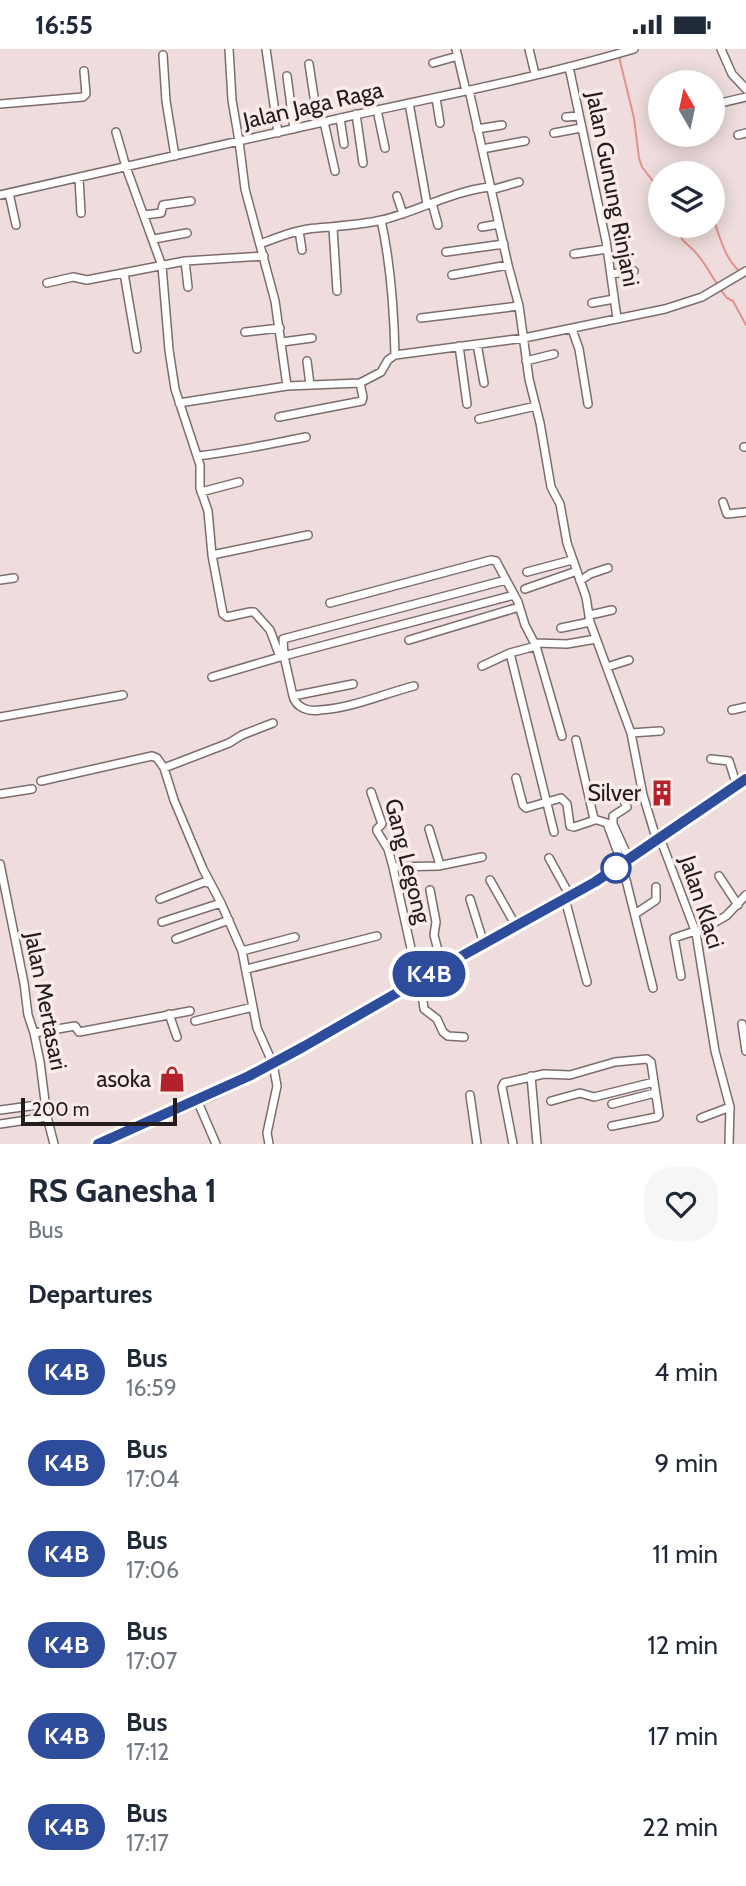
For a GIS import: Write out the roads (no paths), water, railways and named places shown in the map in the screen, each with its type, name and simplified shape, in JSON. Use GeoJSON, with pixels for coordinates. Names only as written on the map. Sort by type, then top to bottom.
{"type":"FeatureCollection","features":[{"type":"Feature","properties":{"kind":"highway"},"geometry":{"type":"LineString","coordinates":[[98,1144],[272,1064],[567,897],[742,783]]}},
{"type":"Feature","properties":{"kind":"street"},"geometry":{"type":"LineString","coordinates":[[229,49],[241,170],[280,328],[287,386]]}},
{"type":"Feature","properties":{"kind":"street"},"geometry":{"type":"LineString","coordinates":[[266,49],[278,133]]}},
{"type":"Feature","properties":{"kind":"street"},"geometry":{"type":"LineString","coordinates":[[529,49],[535,75]]}},
{"type":"Feature","properties":{"kind":"street"},"geometry":{"type":"LineString","coordinates":[[721,49],[732,74],[746,89]]}},
{"type":"Feature","properties":{"kind":"street","name":"Jalan Jaga Raga"},"geometry":{"type":"LineString","coordinates":[[0,195],[468,91],[630,50]]}},
{"type":"Feature","properties":{"kind":"street"},"geometry":{"type":"LineString","coordinates":[[433,63],[457,53]]}},
{"type":"Feature","properties":{"kind":"street","name":"Jalan Klaci"},"geometry":{"type":"LineString","coordinates":[[457,53],[519,306],[526,361],[549,478],[560,504],[567,543],[596,639],[631,733],[643,795],[696,932],[715,1051],[730,1107],[729,1144]]}},
{"type":"Feature","properties":{"kind":"street"},"geometry":{"type":"LineString","coordinates":[[163,55],[174,156]]}},
{"type":"Feature","properties":{"kind":"street"},"geometry":{"type":"LineString","coordinates":[[309,64],[321,123],[335,171]]}},
{"type":"Feature","properties":{"kind":"street","name":"Jalan Gunung Rinjani"},"geometry":{"type":"LineString","coordinates":[[569,67],[607,249],[617,318]]}},
{"type":"Feature","properties":{"kind":"street"},"geometry":{"type":"LineString","coordinates":[[0,104],[83,97],[86,94],[84,71]]}},
{"type":"Feature","properties":{"kind":"street"},"geometry":{"type":"LineString","coordinates":[[287,76],[294,129]]}},
{"type":"Feature","properties":{"kind":"street"},"geometry":{"type":"LineString","coordinates":[[725,102],[746,97]]}},
{"type":"Feature","properties":{"kind":"street"},"geometry":{"type":"LineString","coordinates":[[436,98],[440,123]]}},
{"type":"Feature","properties":{"kind":"street"},"geometry":{"type":"LineString","coordinates":[[409,103],[430,204],[438,225]]}},
{"type":"Feature","properties":{"kind":"street"},"geometry":{"type":"LineString","coordinates":[[377,110],[385,148]]}},
{"type":"Feature","properties":{"kind":"street"},"geometry":{"type":"LineString","coordinates":[[356,114],[363,163]]}},
{"type":"Feature","properties":{"kind":"street"},"geometry":{"type":"LineString","coordinates":[[566,117],[579,115]]}},
{"type":"Feature","properties":{"kind":"street"},"geometry":{"type":"LineString","coordinates":[[340,118],[344,144]]}},
{"type":"Feature","properties":{"kind":"street"},"geometry":{"type":"LineString","coordinates":[[477,129],[502,125]]}},
{"type":"Feature","properties":{"kind":"street"},"geometry":{"type":"LineString","coordinates":[[554,133],[581,128]]}},
{"type":"Feature","properties":{"kind":"street"},"geometry":{"type":"LineString","coordinates":[[116,132],[162,266],[175,389],[201,473],[201,492],[208,511],[212,555],[223,616],[254,612],[270,630],[282,657],[295,702],[303,708],[319,711],[414,686]]}},
{"type":"Feature","properties":{"kind":"street"},"geometry":{"type":"LineString","coordinates":[[482,149],[525,141]]}},
{"type":"Feature","properties":{"kind":"street"},"geometry":{"type":"LineString","coordinates":[[79,178],[81,213]]}},
{"type":"Feature","properties":{"kind":"street"},"geometry":{"type":"LineString","coordinates":[[260,244],[318,227],[333,228],[381,220],[473,190],[519,182]]}},
{"type":"Feature","properties":{"kind":"street"},"geometry":{"type":"LineString","coordinates":[[9,193],[16,225]]}},
{"type":"Feature","properties":{"kind":"street"},"geometry":{"type":"LineString","coordinates":[[397,196],[402,214]]}},
{"type":"Feature","properties":{"kind":"street"},"geometry":{"type":"LineString","coordinates":[[144,215],[161,213],[163,205],[191,201]]}},
{"type":"Feature","properties":{"kind":"street"},"geometry":{"type":"LineString","coordinates":[[381,220],[393,297],[395,355]]}},
{"type":"Feature","properties":{"kind":"street"},"geometry":{"type":"LineString","coordinates":[[482,227],[499,224]]}},
{"type":"Feature","properties":{"kind":"street"},"geometry":{"type":"LineString","coordinates":[[333,228],[337,291]]}},
{"type":"Feature","properties":{"kind":"street"},"geometry":{"type":"LineString","coordinates":[[299,231],[302,250]]}},
{"type":"Feature","properties":{"kind":"street"},"geometry":{"type":"LineString","coordinates":[[154,239],[187,233]]}},
{"type":"Feature","properties":{"kind":"street"},"geometry":{"type":"LineString","coordinates":[[446,253],[504,244]]}},
{"type":"Feature","properties":{"kind":"street"},"geometry":{"type":"LineString","coordinates":[[574,254],[607,249]]}},
{"type":"Feature","properties":{"kind":"street"},"geometry":{"type":"LineString","coordinates":[[47,283],[73,277],[86,280],[185,261],[264,256]]}},
{"type":"Feature","properties":{"kind":"street"},"geometry":{"type":"LineString","coordinates":[[185,261],[188,287]]}},
{"type":"Feature","properties":{"kind":"street"},"geometry":{"type":"LineString","coordinates":[[452,275],[508,265]]}},
{"type":"Feature","properties":{"kind":"street"},"geometry":{"type":"LineString","coordinates":[[611,274],[634,271]]}},
{"type":"Feature","properties":{"kind":"street"},"geometry":{"type":"LineString","coordinates":[[124,273],[136,349]]}},
{"type":"Feature","properties":{"kind":"street"},"geometry":{"type":"LineString","coordinates":[[179,403],[287,386],[360,383],[381,372],[388,360],[395,355],[524,338],[687,303],[742,273]]}},
{"type":"Feature","properties":{"kind":"street"},"geometry":{"type":"LineString","coordinates":[[592,303],[614,299]]}},
{"type":"Feature","properties":{"kind":"street"},"geometry":{"type":"LineString","coordinates":[[421,318],[519,306]]}},
{"type":"Feature","properties":{"kind":"street"},"geometry":{"type":"LineString","coordinates":[[245,332],[280,328]]}},
{"type":"Feature","properties":{"kind":"street"},"geometry":{"type":"LineString","coordinates":[[572,329],[581,358],[588,404]]}},
{"type":"Feature","properties":{"kind":"street"},"geometry":{"type":"LineString","coordinates":[[282,342],[312,338]]}},
{"type":"Feature","properties":{"kind":"street"},"geometry":{"type":"LineString","coordinates":[[477,344],[484,383]]}},
{"type":"Feature","properties":{"kind":"street"},"geometry":{"type":"LineString","coordinates":[[459,346],[467,404]]}},
{"type":"Feature","properties":{"kind":"street"},"geometry":{"type":"LineString","coordinates":[[526,361],[554,354]]}},
{"type":"Feature","properties":{"kind":"street"},"geometry":{"type":"LineString","coordinates":[[307,361],[310,385]]}},
{"type":"Feature","properties":{"kind":"street"},"geometry":{"type":"LineString","coordinates":[[279,417],[362,401],[360,383]]}},
{"type":"Feature","properties":{"kind":"street"},"geometry":{"type":"LineString","coordinates":[[479,419],[536,406]]}},
{"type":"Feature","properties":{"kind":"street"},"geometry":{"type":"LineString","coordinates":[[197,456],[235,452],[306,437]]}},
{"type":"Feature","properties":{"kind":"street"},"geometry":{"type":"LineString","coordinates":[[201,492],[239,482]]}},
{"type":"Feature","properties":{"kind":"street"},"geometry":{"type":"LineString","coordinates":[[723,502],[727,514],[746,513]]}},
{"type":"Feature","properties":{"kind":"street"},"geometry":{"type":"LineString","coordinates":[[212,555],[308,535]]}},
{"type":"Feature","properties":{"kind":"street"},"geometry":{"type":"LineString","coordinates":[[330,603],[494,560],[499,564],[514,595],[535,645],[562,736]]}},
{"type":"Feature","properties":{"kind":"street"},"geometry":{"type":"LineString","coordinates":[[527,572],[572,560]]}},
{"type":"Feature","properties":{"kind":"street"},"geometry":{"type":"LineString","coordinates":[[580,581],[591,573],[608,568]]}},
{"type":"Feature","properties":{"kind":"street"},"geometry":{"type":"LineString","coordinates":[[525,589],[577,571]]}},
{"type":"Feature","properties":{"kind":"street"},"geometry":{"type":"LineString","coordinates":[[0,580],[14,578]]}},
{"type":"Feature","properties":{"kind":"street"},"geometry":{"type":"LineString","coordinates":[[282,657],[282,641],[285,638],[506,580]]}},
{"type":"Feature","properties":{"kind":"street"},"geometry":{"type":"LineString","coordinates":[[212,677],[514,595]]}},
{"type":"Feature","properties":{"kind":"street"},"geometry":{"type":"LineString","coordinates":[[409,640],[519,607]]}},
{"type":"Feature","properties":{"kind":"street"},"geometry":{"type":"LineString","coordinates":[[561,628],[612,610]]}},
{"type":"Feature","properties":{"kind":"street"},"geometry":{"type":"LineString","coordinates":[[482,666],[535,645],[567,644],[596,639]]}},
{"type":"Feature","properties":{"kind":"street"},"geometry":{"type":"LineString","coordinates":[[510,653],[554,832]]}},
{"type":"Feature","properties":{"kind":"street"},"geometry":{"type":"LineString","coordinates":[[607,667],[629,660]]}},
{"type":"Feature","properties":{"kind":"street"},"geometry":{"type":"LineString","coordinates":[[293,696],[353,684]]}},
{"type":"Feature","properties":{"kind":"street"},"geometry":{"type":"LineString","coordinates":[[0,717],[122,695]]}},
{"type":"Feature","properties":{"kind":"street"},"geometry":{"type":"LineString","coordinates":[[732,710],[746,707]]}},
{"type":"Feature","properties":{"kind":"street"},"geometry":{"type":"LineString","coordinates":[[164,768],[273,723]]}},
{"type":"Feature","properties":{"kind":"street"},"geometry":{"type":"LineString","coordinates":[[631,733],[660,731]]}},
{"type":"Feature","properties":{"kind":"street"},"geometry":{"type":"LineString","coordinates":[[576,740],[595,820]]}},
{"type":"Feature","properties":{"kind":"street"},"geometry":{"type":"LineString","coordinates":[[41,781],[152,756],[157,758],[164,768],[174,800],[209,883],[229,921],[247,968],[257,1028],[272,1064],[277,1089],[267,1133],[269,1144]]}},
{"type":"Feature","properties":{"kind":"street"},"geometry":{"type":"LineString","coordinates":[[711,759],[729,761],[742,783]]}},
{"type":"Feature","properties":{"kind":"street"},"geometry":{"type":"LineString","coordinates":[[516,778],[524,807],[564,799],[571,827],[595,820],[604,821],[626,859]]}},
{"type":"Feature","properties":{"kind":"street"},"geometry":{"type":"LineString","coordinates":[[0,794],[32,789]]}},
{"type":"Feature","properties":{"kind":"street","name":"Gang Legong"},"geometry":{"type":"LineString","coordinates":[[371,792],[382,824],[377,831],[388,849],[393,867],[426,1012],[437,1019],[448,1036],[464,1037]]}},
{"type":"Feature","properties":{"kind":"street"},"geometry":{"type":"LineString","coordinates":[[620,794],[627,807],[613,816],[612,821],[626,859],[635,914],[653,988]]}},
{"type":"Feature","properties":{"kind":"street"},"geometry":{"type":"LineString","coordinates":[[429,829],[440,865]]}},
{"type":"Feature","properties":{"kind":"street"},"geometry":{"type":"LineString","coordinates":[[393,867],[440,865],[482,857]]}},
{"type":"Feature","properties":{"kind":"street"},"geometry":{"type":"LineString","coordinates":[[549,857],[567,897],[587,982]]}},
{"type":"Feature","properties":{"kind":"street","name":"Jalan Mertasari"},"geometry":{"type":"LineString","coordinates":[[0,864],[54,1144]]}},
{"type":"Feature","properties":{"kind":"street"},"geometry":{"type":"LineString","coordinates":[[719,876],[738,905]]}},
{"type":"Feature","properties":{"kind":"street"},"geometry":{"type":"LineString","coordinates":[[490,880],[516,926]]}},
{"type":"Feature","properties":{"kind":"street"},"geometry":{"type":"LineString","coordinates":[[160,899],[204,882],[209,883]]}},
{"type":"Feature","properties":{"kind":"street"},"geometry":{"type":"LineString","coordinates":[[635,914],[656,900],[656,887]]}},
{"type":"Feature","properties":{"kind":"street"},"geometry":{"type":"LineString","coordinates":[[430,890],[436,922],[435,939],[442,967]]}},
{"type":"Feature","properties":{"kind":"street"},"geometry":{"type":"LineString","coordinates":[[681,976],[674,939],[711,926],[726,916],[746,895]]}},
{"type":"Feature","properties":{"kind":"street"},"geometry":{"type":"LineString","coordinates":[[470,899],[484,944]]}},
{"type":"Feature","properties":{"kind":"street"},"geometry":{"type":"LineString","coordinates":[[162,922],[221,903]]}},
{"type":"Feature","properties":{"kind":"street"},"geometry":{"type":"LineString","coordinates":[[176,939],[229,921]]}},
{"type":"Feature","properties":{"kind":"street"},"geometry":{"type":"LineString","coordinates":[[247,968],[377,936]]}},
{"type":"Feature","properties":{"kind":"street"},"geometry":{"type":"LineString","coordinates":[[242,951],[295,937]]}},
{"type":"Feature","properties":{"kind":"street"},"geometry":{"type":"LineString","coordinates":[[195,1021],[253,1007]]}},
{"type":"Feature","properties":{"kind":"street"},"geometry":{"type":"LineString","coordinates":[[34,1033],[75,1026],[79,1032],[190,1011]]}},
{"type":"Feature","properties":{"kind":"street"},"geometry":{"type":"LineString","coordinates":[[169,1014],[177,1037]]}},
{"type":"Feature","properties":{"kind":"street"},"geometry":{"type":"LineString","coordinates":[[742,1024],[746,1051]]}},
{"type":"Feature","properties":{"kind":"street"},"geometry":{"type":"LineString","coordinates":[[513,1144],[502,1085],[504,1083],[549,1073],[570,1075],[615,1062],[646,1059],[651,1062],[659,1116],[612,1126]]}},
{"type":"Feature","properties":{"kind":"street"},"geometry":{"type":"LineString","coordinates":[[531,1076],[537,1144]]}},
{"type":"Feature","properties":{"kind":"street"},"geometry":{"type":"LineString","coordinates":[[551,1101],[580,1093],[594,1097],[654,1082]]}},
{"type":"Feature","properties":{"kind":"street"},"geometry":{"type":"LineString","coordinates":[[612,1104],[655,1093]]}},
{"type":"Feature","properties":{"kind":"street"},"geometry":{"type":"LineString","coordinates":[[470,1095],[477,1144]]}},
{"type":"Feature","properties":{"kind":"street"},"geometry":{"type":"LineString","coordinates":[[197,1100],[216,1144]]}},
{"type":"Feature","properties":{"kind":"street"},"geometry":{"type":"LineString","coordinates":[[0,1110],[46,1104]]}},
{"type":"Feature","properties":{"kind":"street"},"geometry":{"type":"LineString","coordinates":[[701,1118],[730,1107]]}},
{"type":"Feature","properties":{"kind":"street"},"geometry":{"type":"LineString","coordinates":[[0,1124],[47,1118]]}},
{"type":"Feature","properties":{"kind":"waterway"},"geometry":{"type":"LineString","coordinates":[[619,57],[634,118],[639,158],[648,175]]}},
{"type":"Feature","properties":{"kind":"waterway"},"geometry":{"type":"LineString","coordinates":[[682,238],[700,258],[717,284]]}},
{"type":"Feature","properties":{"kind":"waterway"},"geometry":{"type":"LineString","coordinates":[[720,238],[734,266],[740,272]]}},
{"type":"Feature","properties":{"kind":"waterway"},"geometry":{"type":"LineString","coordinates":[[720,289],[733,301],[746,325]]}},
{"type":"Feature","properties":{"kind":"place","name":"Silver"},"geometry":{"type":"Point","coordinates":[662,793]}},
{"type":"Feature","properties":{"kind":"place","name":"asoka"},"geometry":{"type":"Point","coordinates":[172,1079]}}]}
